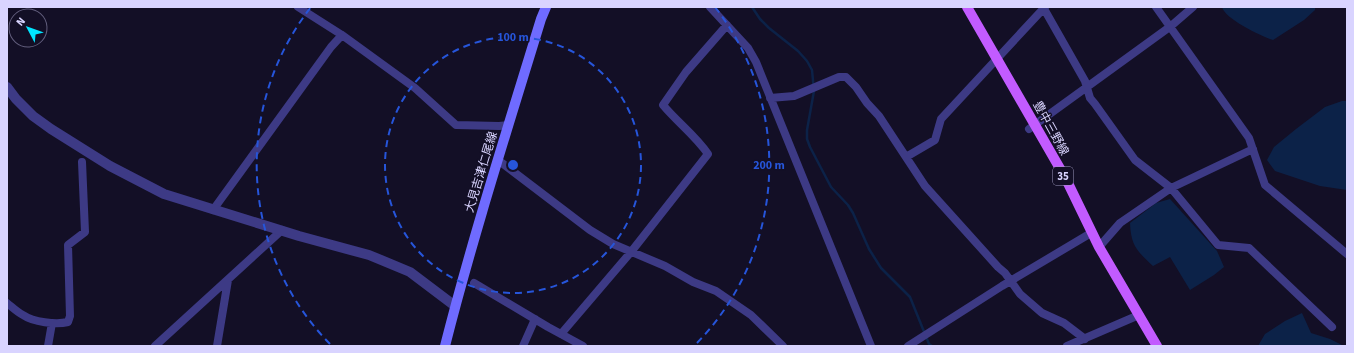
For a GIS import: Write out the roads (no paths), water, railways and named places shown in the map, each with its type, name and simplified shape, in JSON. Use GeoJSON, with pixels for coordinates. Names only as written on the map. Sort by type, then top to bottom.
{"type":"FeatureCollection","features":[{"type":"Feature","properties":{"kind":"main road","name":"大見吉津仁尾線"},"geometry":{"type":"LineString","coordinates":[[445,346],[455,306],[498,160],[546,7]]}},
{"type":"Feature","properties":{"kind":"main road","name":"豊中三野線"},"geometry":{"type":"LineString","coordinates":[[967,7],[997,58],[1032,127],[1066,179],[1091,233],[1157,346]]}},
{"type":"Feature","properties":{"kind":"street"},"geometry":{"type":"LineString","coordinates":[[298,7],[342,35],[414,88],[456,125],[509,125]]}},
{"type":"Feature","properties":{"kind":"street"},"geometry":{"type":"LineString","coordinates":[[710,7],[748,48],[756,62],[870,346]]}},
{"type":"Feature","properties":{"kind":"street"},"geometry":{"type":"LineString","coordinates":[[906,156],[935,140],[941,119],[1044,7],[1085,81],[1090,98],[1135,160],[1170,188],[1218,245],[1249,248],[1332,327]]}},
{"type":"Feature","properties":{"kind":"street"},"geometry":{"type":"LineString","coordinates":[[1156,7],[1249,138],[1265,185],[1347,254]]}},
{"type":"Feature","properties":{"kind":"street"},"geometry":{"type":"LineString","coordinates":[[1032,127],[1170,27],[1193,7]]}},
{"type":"Feature","properties":{"kind":"street"},"geometry":{"type":"LineString","coordinates":[[561,334],[631,252],[708,154],[701,144],[671,115],[663,105],[686,72],[727,25]]}},
{"type":"Feature","properties":{"kind":"street"},"geometry":{"type":"LineString","coordinates":[[213,210],[331,47],[342,35]]}},
{"type":"Feature","properties":{"kind":"street"},"geometry":{"type":"LineString","coordinates":[[770,98],[794,96],[839,76],[846,77],[856,87],[878,116],[926,186],[1005,273],[1020,294],[1042,313],[1064,323],[1085,339]]}},
{"type":"Feature","properties":{"kind":"street"},"geometry":{"type":"LineString","coordinates":[[7,87],[16,99],[33,116],[51,129],[110,166],[164,194],[299,236],[369,255],[410,272],[455,306]]}},
{"type":"Feature","properties":{"kind":"street"},"geometry":{"type":"LineString","coordinates":[[1099,247],[1120,223],[1170,188],[1253,149]]}},
{"type":"Feature","properties":{"kind":"street"},"geometry":{"type":"LineString","coordinates":[[498,160],[590,230],[613,244],[665,266],[693,282],[716,291],[751,316],[783,346]]}},
{"type":"Feature","properties":{"kind":"street"},"geometry":{"type":"LineString","coordinates":[[7,304],[24,316],[59,324],[68,322],[70,316],[68,245],[85,232],[82,162]]}},
{"type":"Feature","properties":{"kind":"street"},"geometry":{"type":"LineString","coordinates":[[155,346],[282,230]]}},
{"type":"Feature","properties":{"kind":"street"},"geometry":{"type":"LineString","coordinates":[[908,346],[1010,281],[1091,233]]}},
{"type":"Feature","properties":{"kind":"street"},"geometry":{"type":"LineString","coordinates":[[217,346],[228,280]]}},
{"type":"Feature","properties":{"kind":"street"},"geometry":{"type":"LineString","coordinates":[[474,283],[583,346]]}},
{"type":"Feature","properties":{"kind":"street"},"geometry":{"type":"LineString","coordinates":[[1067,346],[1139,315]]}},
{"type":"Feature","properties":{"kind":"street"},"geometry":{"type":"LineString","coordinates":[[523,346],[535,319]]}},
{"type":"Feature","properties":{"kind":"street"},"geometry":{"type":"LineString","coordinates":[[48,346],[52,323]]}},
{"type":"Feature","properties":{"kind":"water"},"geometry":{"type":"Polygon","coordinates":[[[1222,7],[1315,7],[1315,10],[1304,20],[1273,40],[1236,22],[1225,12],[1222,7]]]}},
{"type":"Feature","properties":{"kind":"water"},"geometry":{"type":"Polygon","coordinates":[[[1342,101],[1347,101],[1347,190],[1320,186],[1275,171],[1267,160],[1274,147],[1325,107],[1342,101]]]}},
{"type":"Feature","properties":{"kind":"water"},"geometry":{"type":"Polygon","coordinates":[[[1170,199],[1217,251],[1224,267],[1190,290],[1170,257],[1153,266],[1139,252],[1133,243],[1130,223],[1156,203],[1170,199]]]}},
{"type":"Feature","properties":{"kind":"water"},"geometry":{"type":"Polygon","coordinates":[[[1302,313],[1311,333],[1330,339],[1344,346],[1258,346],[1265,334],[1285,321],[1302,313]]]}},
{"type":"Feature","properties":{"kind":"waterway"},"geometry":{"type":"LineString","coordinates":[[752,7],[760,19],[769,28],[798,51],[807,61],[812,70],[814,91],[807,130],[807,139],[810,147],[831,187],[848,205],[853,213],[869,249],[881,268],[910,297],[929,344],[932,346]]}}]}
